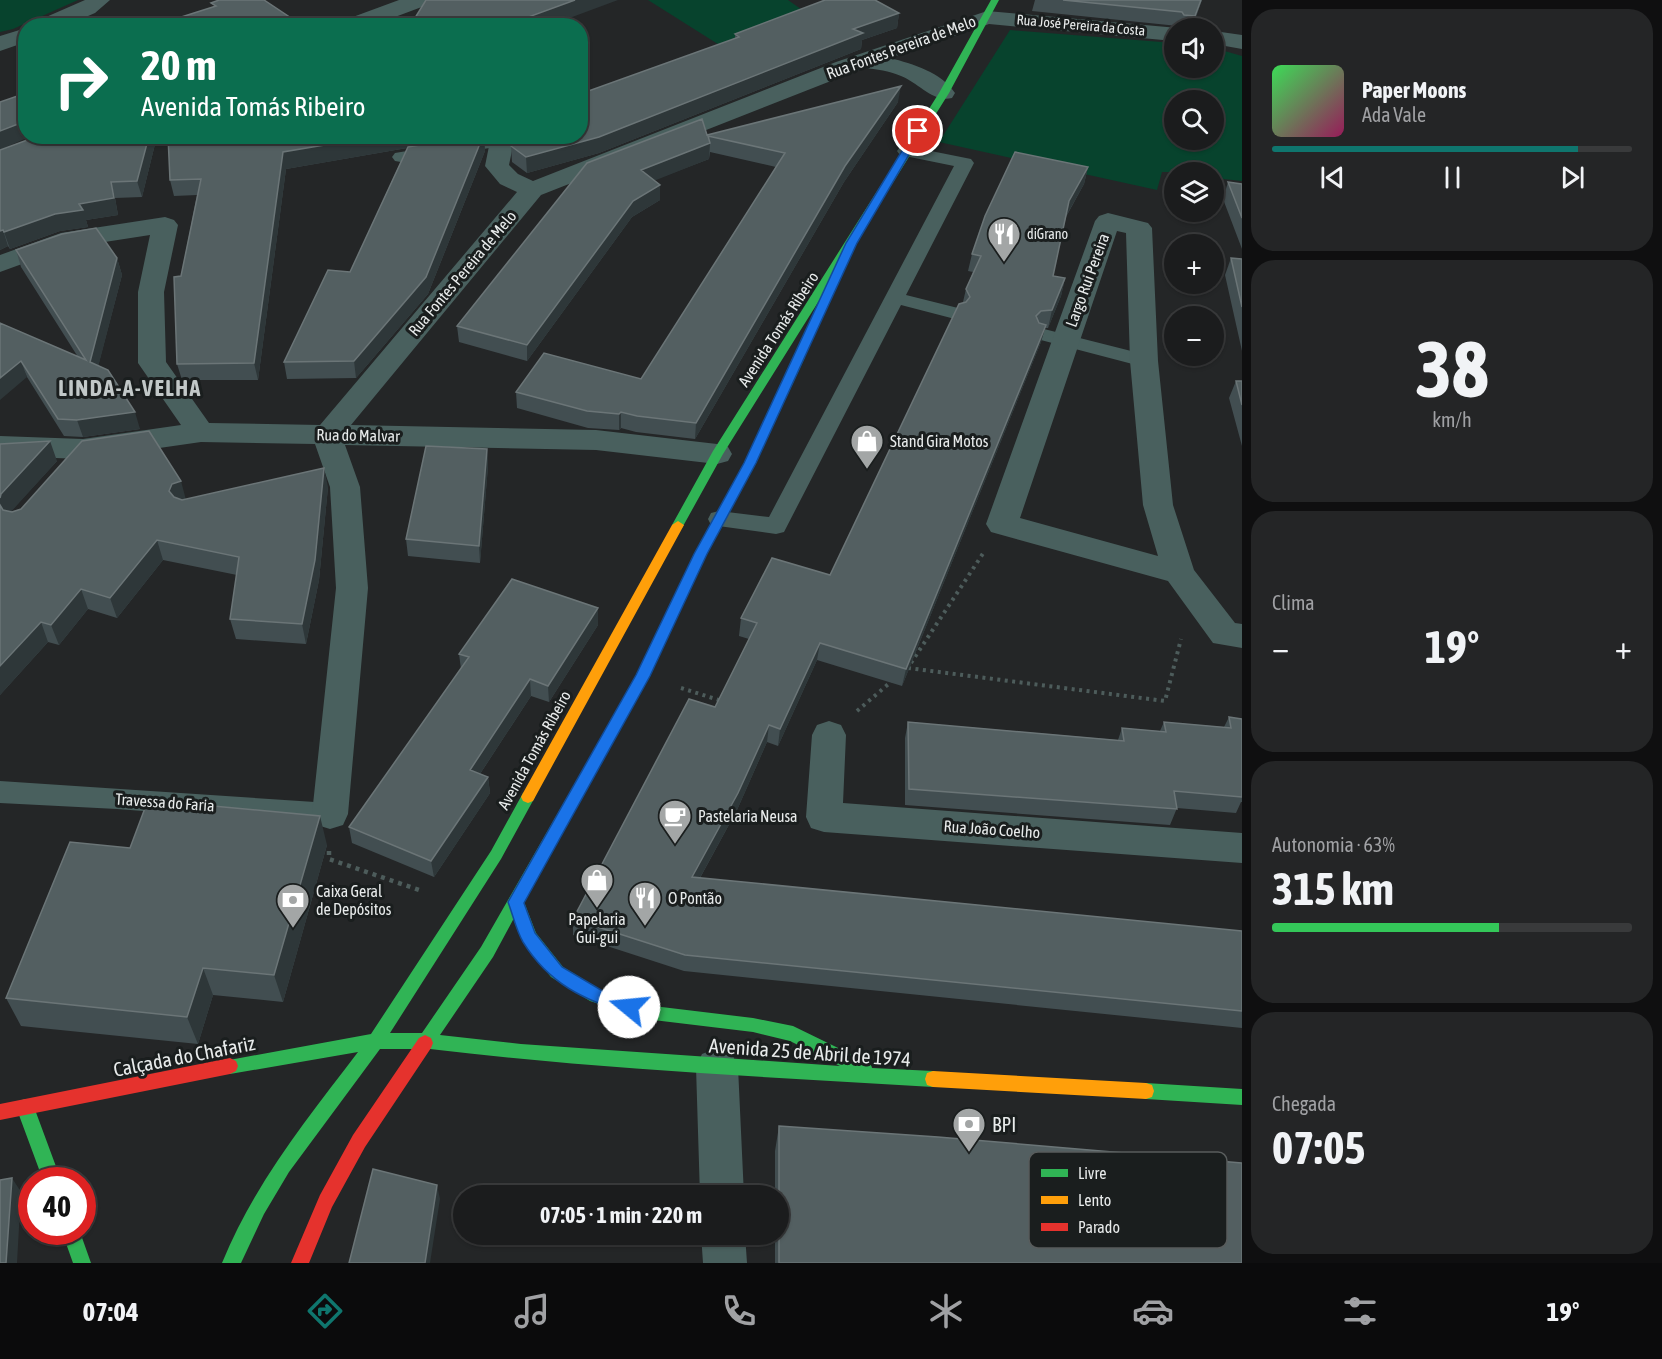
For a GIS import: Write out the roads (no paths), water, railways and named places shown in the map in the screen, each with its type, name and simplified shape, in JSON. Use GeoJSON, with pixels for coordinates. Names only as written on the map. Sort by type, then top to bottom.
{"type":"FeatureCollection","features":[{"type":"Feature","properties":{"kind":"street"},"geometry":{"type":"LineString","coordinates":[[64,18],[99,0]]}},
{"type":"Feature","properties":{"kind":"street"},"geometry":{"type":"LineString","coordinates":[[371,18],[419,0]]}},
{"type":"Feature","properties":{"kind":"street","name":"Rua José Pereira da Costa"},"geometry":{"type":"LineString","coordinates":[[991,8],[1164,33]]}},
{"type":"Feature","properties":{"kind":"street","name":"Rua Fontes Pereira de Melo"},"geometry":{"type":"LineString","coordinates":[[327,435],[532,190],[991,8]]}},
{"type":"Feature","properties":{"kind":"street","name":"Avenida Tomás Ribeiro"},"geometry":{"type":"LineString","coordinates":[[300,1263],[326,1201],[359,1141],[428,1041],[516,902],[643,676],[718,519],[734,459],[852,243],[906,150],[944,93],[991,8]]}},
{"type":"Feature","properties":{"kind":"street"},"geometry":{"type":"LineString","coordinates":[[0,44],[18,37]]}},
{"type":"Feature","properties":{"kind":"street"},"geometry":{"type":"LineString","coordinates":[[1224,39],[1242,42]]}},
{"type":"Feature","properties":{"kind":"street"},"geometry":{"type":"LineString","coordinates":[[861,61],[892,64],[909,70],[927,78],[944,93]]}},
{"type":"Feature","properties":{"kind":"street"},"geometry":{"type":"LineString","coordinates":[[502,144],[497,166],[509,179],[532,190]]}},
{"type":"Feature","properties":{"kind":"street","name":"Largo Rui Pereira"},"geometry":{"type":"LineString","coordinates":[[1179,573],[1002,524],[1055,338],[1108,221],[1139,228],[1144,361],[1158,505],[1179,573],[1233,635]]}},
{"type":"Feature","properties":{"kind":"street"},"geometry":{"type":"LineString","coordinates":[[0,264],[60,242],[165,225],[151,292],[152,363],[201,432]]}},
{"type":"Feature","properties":{"kind":"street","name":"Avenida Tomás Ribeiro"},"geometry":{"type":"LineString","coordinates":[[813,327],[852,243]]}},
{"type":"Feature","properties":{"kind":"street","name":"Avenida Tomás Ribeiro"},"geometry":{"type":"LineString","coordinates":[[231,1263],[258,1208],[283,1166],[376,1041],[496,855],[803,348]]}},
{"type":"Feature","properties":{"kind":"street","name":"Rua do Malvar"},"geometry":{"type":"LineString","coordinates":[[0,446],[83,449],[201,432],[596,440],[734,459]]}},
{"type":"Feature","properties":{"kind":"street"},"geometry":{"type":"LineString","coordinates":[[327,435],[330,477],[345,487],[352,588],[330,814]]}},
{"type":"Feature","properties":{"kind":"street","name":"Rua João Coelho"},"geometry":{"type":"LineString","coordinates":[[829,735],[824,817],[1242,848]]}},
{"type":"Feature","properties":{"kind":"street"},"geometry":{"type":"LineString","coordinates":[[516,902],[529,937],[557,972],[596,996],[645,1012],[753,1025],[793,1034],[878,1076]]}},
{"type":"Feature","properties":{"kind":"street","name":"Avenida 25 de Abril de 1974"},"geometry":{"type":"LineString","coordinates":[[376,1041],[428,1041],[521,1052],[717,1066],[1242,1097]]}},
{"type":"Feature","properties":{"kind":"street","name":"Calçada do Chafariz"},"geometry":{"type":"LineString","coordinates":[[0,1112],[214,1069],[376,1041]]}},
{"type":"Feature","properties":{"kind":"street"},"geometry":{"type":"LineString","coordinates":[[717,1066],[722,1185]]}},
{"type":"Feature","properties":{"kind":"street"},"geometry":{"type":"LineString","coordinates":[[25,1107],[47,1167]]}},
{"type":"Feature","properties":{"kind":"street"},"geometry":{"type":"LineString","coordinates":[[75,1245],[82,1263]]}},
{"type":"Feature","properties":{"kind":"street"},"geometry":{"type":"LineString","coordinates":[[723,1245],[724,1263]]}},
{"type":"Feature","properties":{"kind":"lane"},"geometry":{"type":"LineString","coordinates":[[400,157],[474,144]]}},
{"type":"Feature","properties":{"kind":"lane"},"geometry":{"type":"LineString","coordinates":[[718,519],[776,526],[965,163],[906,150]]}},
{"type":"Feature","properties":{"kind":"lane"},"geometry":{"type":"LineString","coordinates":[[896,298],[955,313]]}},
{"type":"Feature","properties":{"kind":"lane"},"geometry":{"type":"LineString","coordinates":[[1055,338],[1144,361]]}},
{"type":"Feature","properties":{"kind":"lane"},"geometry":{"type":"LineString","coordinates":[[61,473],[83,449]]}},
{"type":"Feature","properties":{"kind":"lane","name":"Travessa do Faria"},"geometry":{"type":"LineString","coordinates":[[0,792],[330,814]]}},
{"type":"Feature","properties":{"kind":"place","name":"diGrano"},"geometry":{"type":"Point","coordinates":[1004,263]}},
{"type":"Feature","properties":{"kind":"place","name":"Stand Gira Motos"},"geometry":{"type":"Point","coordinates":[867,470]}},
{"type":"Feature","properties":{"kind":"place","name":"Pastelaria Neusa"},"geometry":{"type":"Point","coordinates":[675,845]}},
{"type":"Feature","properties":{"kind":"place","name":"Papelaria Gui-gui"},"geometry":{"type":"Point","coordinates":[597,909]}},
{"type":"Feature","properties":{"kind":"place","name":"O Pontão"},"geometry":{"type":"Point","coordinates":[645,927]}},
{"type":"Feature","properties":{"kind":"place","name":"Caixa Geral de Depósitos"},"geometry":{"type":"Point","coordinates":[293,929]}},
{"type":"Feature","properties":{"kind":"place","name":"BPI"},"geometry":{"type":"Point","coordinates":[969,1153]}},
{"type":"Feature","properties":{"kind":"district","name":"LINDA-A-VELHA"},"geometry":{"type":"Point","coordinates":[130,388]}}]}
